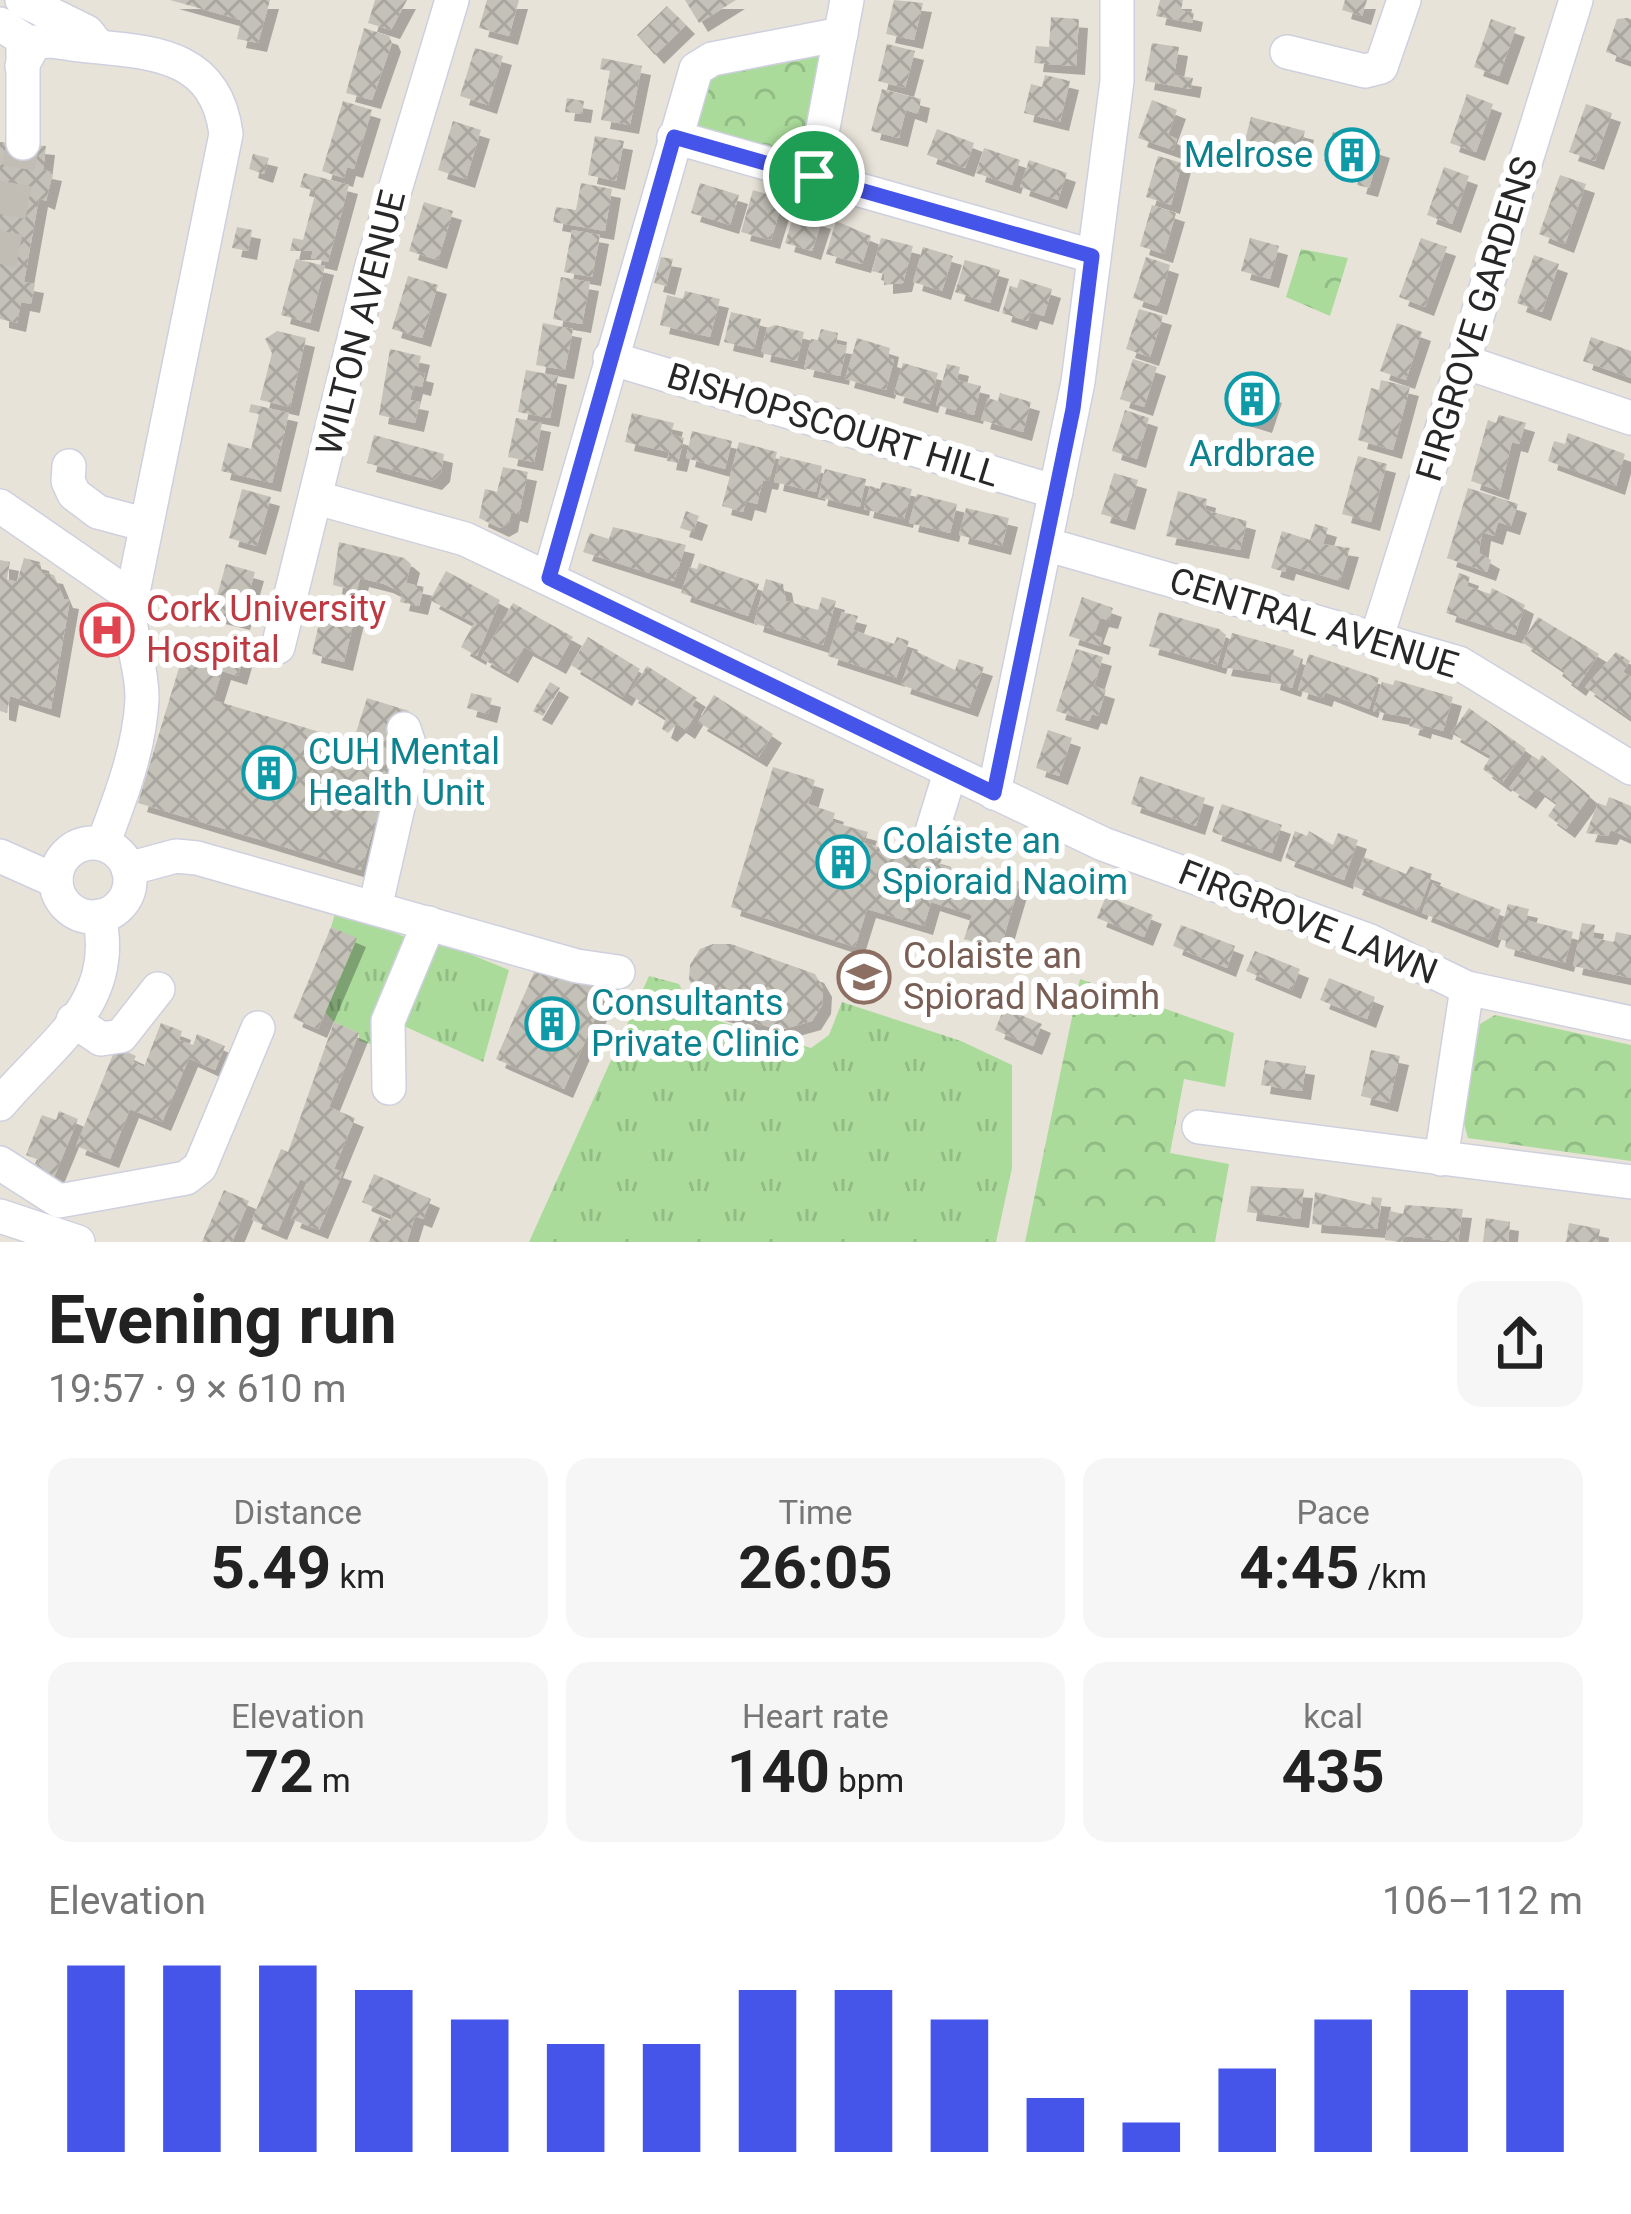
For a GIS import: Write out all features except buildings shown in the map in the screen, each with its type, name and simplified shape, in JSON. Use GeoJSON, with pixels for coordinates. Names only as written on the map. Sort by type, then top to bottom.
{"type":"FeatureCollection","features":[{"type":"Feature","properties":{"kind":"street","name":"WILTON AVENUE"},"geometry":{"type":"LineString","coordinates":[[278,647],[372,266],[452,0]]}},
{"type":"Feature","properties":{"kind":"street"},"geometry":{"type":"LineString","coordinates":[[994,793],[1078,382],[1117,81],[1117,0]]}},
{"type":"Feature","properties":{"kind":"street"},"geometry":{"type":"LineString","coordinates":[[1287,52],[1365,71],[1381,68],[1404,0]]}},
{"type":"Feature","properties":{"kind":"street","name":"FIRGROVE GARDENS"},"geometry":{"type":"LineString","coordinates":[[1377,638],[1576,0]]}},
{"type":"Feature","properties":{"kind":"street"},"geometry":{"type":"LineString","coordinates":[[0,2],[19,10],[23,143]]}},
{"type":"Feature","properties":{"kind":"street"},"geometry":{"type":"LineString","coordinates":[[0,13],[23,47]]}},
{"type":"Feature","properties":{"kind":"street"},"geometry":{"type":"LineString","coordinates":[[549,578],[688,85],[703,64],[844,17],[814,176]]}},
{"type":"Feature","properties":{"kind":"street"},"geometry":{"type":"LineString","coordinates":[[23,47],[87,32],[96,44]]}},
{"type":"Feature","properties":{"kind":"street"},"geometry":{"type":"LineString","coordinates":[[23,47],[96,44],[189,66],[209,83],[224,112],[226,134],[143,524],[132,597],[130,626],[142,698],[135,742],[104,844]]}},
{"type":"Feature","properties":{"kind":"street"},"geometry":{"type":"LineString","coordinates":[[674,137],[1092,256]]}},
{"type":"Feature","properties":{"kind":"street","name":"BISHOPSCOURT HILL"},"geometry":{"type":"LineString","coordinates":[[610,358],[1056,492]]}},
{"type":"Feature","properties":{"kind":"street"},"geometry":{"type":"LineString","coordinates":[[1466,362],[1631,418]]}},
{"type":"Feature","properties":{"kind":"street"},"geometry":{"type":"LineString","coordinates":[[69,466],[68,481],[87,505],[143,524]]}},
{"type":"Feature","properties":{"kind":"street","name":"FIRGROVE LAWN"},"geometry":{"type":"LineString","coordinates":[[317,498],[446,531],[1103,844],[1355,935],[1468,988],[1631,1023]]}},
{"type":"Feature","properties":{"kind":"street"},"geometry":{"type":"LineString","coordinates":[[0,506],[132,597]]}},
{"type":"Feature","properties":{"kind":"street","name":"CENTRAL AVENUE"},"geometry":{"type":"LineString","coordinates":[[1045,544],[1377,638],[1475,671],[1631,768]]}},
{"type":"Feature","properties":{"kind":"street"},"geometry":{"type":"LineString","coordinates":[[375,908],[411,750],[404,729]]}},
{"type":"Feature","properties":{"kind":"street"},"geometry":{"type":"LineString","coordinates":[[930,838],[950,773]]}},
{"type":"Feature","properties":{"kind":"street"},"geometry":{"type":"LineString","coordinates":[[104,844],[128,869]]}},
{"type":"Feature","properties":{"kind":"street"},"geometry":{"type":"LineString","coordinates":[[56,880],[70,850],[104,844]]}},
{"type":"Feature","properties":{"kind":"street"},"geometry":{"type":"LineString","coordinates":[[0,856],[56,880],[70,908],[98,916],[124,900],[128,869]]}},
{"type":"Feature","properties":{"kind":"street"},"geometry":{"type":"LineString","coordinates":[[128,869],[176,856],[197,858],[577,966],[618,972]]}},
{"type":"Feature","properties":{"kind":"street"},"geometry":{"type":"LineString","coordinates":[[0,1104],[102,980],[105,946],[98,916]]}},
{"type":"Feature","properties":{"kind":"street"},"geometry":{"type":"LineString","coordinates":[[389,1088],[388,1021],[429,923]]}},
{"type":"Feature","properties":{"kind":"street"},"geometry":{"type":"LineString","coordinates":[[1441,1159],[1468,988]]}},
{"type":"Feature","properties":{"kind":"street"},"geometry":{"type":"LineString","coordinates":[[73,1020],[92,1036],[111,1040],[121,1036],[158,989]]}},
{"type":"Feature","properties":{"kind":"street"},"geometry":{"type":"LineString","coordinates":[[3,1172],[58,1201],[186,1178],[208,1154],[258,1028]]}},
{"type":"Feature","properties":{"kind":"street"},"geometry":{"type":"LineString","coordinates":[[1199,1126],[1631,1182]]}},
{"type":"Feature","properties":{"kind":"street"},"geometry":{"type":"LineString","coordinates":[[0,1216],[78,1242]]}},
{"type":"Feature","properties":{"kind":"green space"},"geometry":{"type":"Polygon","coordinates":[[[804,54],[818,57],[821,80],[815,122],[800,155],[788,157],[693,124],[706,75],[804,54]]]}},
{"type":"Feature","properties":{"kind":"green space"},"geometry":{"type":"Polygon","coordinates":[[[1301,249],[1348,258],[1330,316],[1286,297],[1301,249]]]}},
{"type":"Feature","properties":{"kind":"green space"},"geometry":{"type":"Polygon","coordinates":[[[337,907],[407,938],[375,1045],[359,1041],[359,1033],[334,1022],[325,1012],[356,939],[331,927],[337,907]]]}},
{"type":"Feature","properties":{"kind":"green space"},"geometry":{"type":"Polygon","coordinates":[[[433,939],[509,970],[483,1062],[404,1026],[433,939]]]}},
{"type":"Feature","properties":{"kind":"green space"},"geometry":{"type":"Polygon","coordinates":[[[649,976],[679,984],[694,1014],[811,1048],[829,1035],[842,1002],[961,1041],[1012,1065],[1012,1168],[996,1242],[529,1242],[649,976]]]}},
{"type":"Feature","properties":{"kind":"green space"},"geometry":{"type":"Polygon","coordinates":[[[1080,979],[1234,1033],[1225,1087],[1184,1079],[1170,1153],[1229,1164],[1215,1242],[1025,1242],[1080,979]]]}},
{"type":"Feature","properties":{"kind":"green space"},"geometry":{"type":"Polygon","coordinates":[[[1495,1015],[1631,1045],[1631,1161],[1468,1138],[1463,1120],[1480,1024],[1495,1015]]]}},
{"type":"Feature","properties":{"kind":"tunnel"},"geometry":{"type":"LineString","coordinates":[[0,264],[23,143]]}},
{"type":"Feature","properties":{"kind":"place","name":"Melrose"},"geometry":{"type":"Point","coordinates":[1352,155]}},
{"type":"Feature","properties":{"kind":"place","name":"Ardbrae"},"geometry":{"type":"Point","coordinates":[1252,399]}},
{"type":"Feature","properties":{"kind":"place","name":"Cork University Hospital"},"geometry":{"type":"Point","coordinates":[107,630]}},
{"type":"Feature","properties":{"kind":"place","name":"CUH Mental Health Unit"},"geometry":{"type":"Point","coordinates":[269,773]}},
{"type":"Feature","properties":{"kind":"place","name":"Coláiste an Spioraid Naoim"},"geometry":{"type":"Point","coordinates":[843,862]}},
{"type":"Feature","properties":{"kind":"place","name":"Colaiste an Spiorad Naoimh"},"geometry":{"type":"Point","coordinates":[864,977]}},
{"type":"Feature","properties":{"kind":"place","name":"Consultants Private Clinic"},"geometry":{"type":"Point","coordinates":[552,1024]}},
{"type":"Feature","properties":{"kind":"route"},"geometry":{"type":"LineString","coordinates":[[674,137],[814,176],[1092,256],[1078,382],[994,793],[549,578],[674,137]]}}]}
